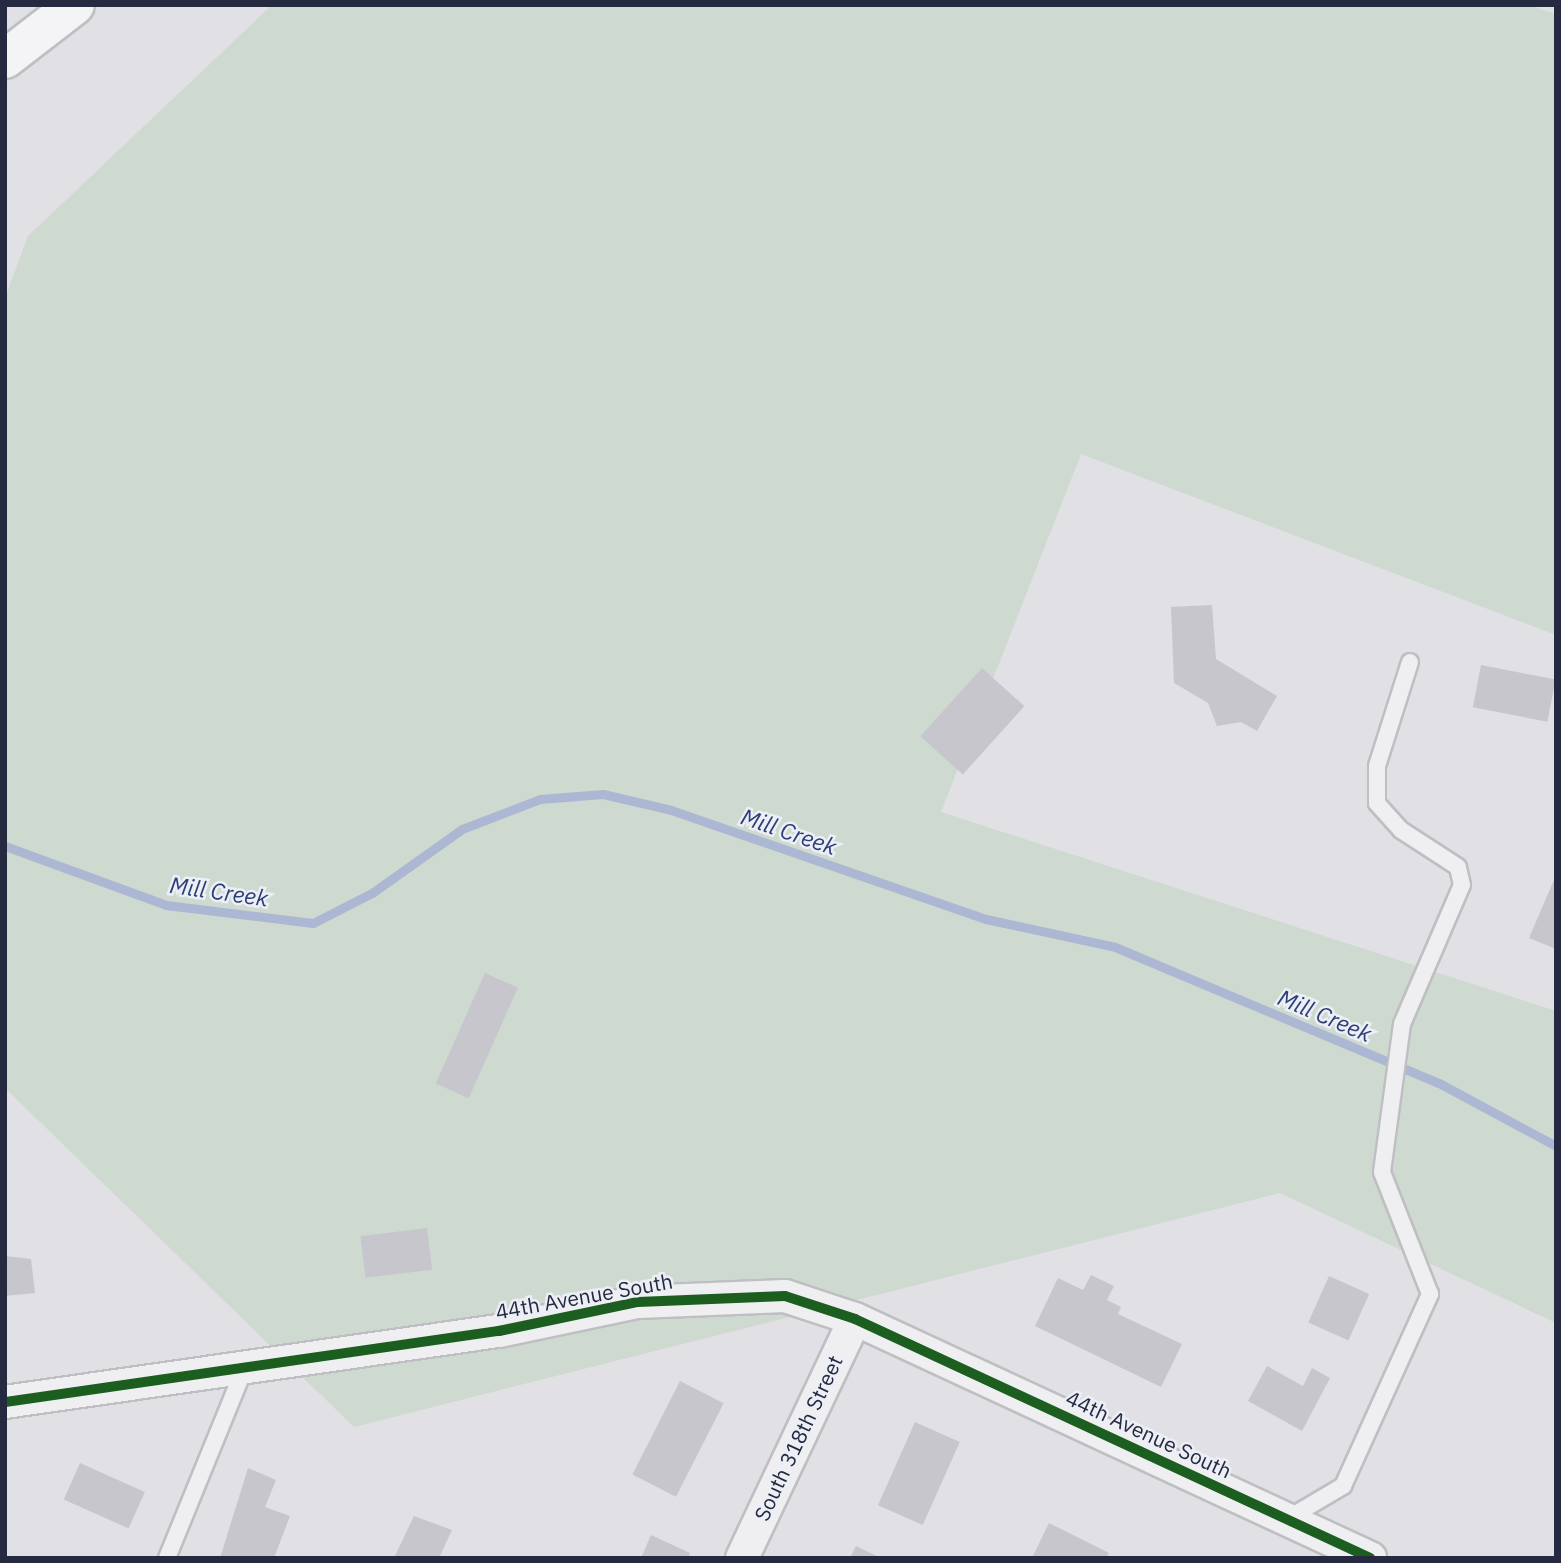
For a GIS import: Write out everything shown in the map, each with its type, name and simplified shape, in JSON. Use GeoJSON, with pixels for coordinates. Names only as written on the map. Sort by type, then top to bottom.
{"type":"FeatureCollection","features":[{"type":"Feature","properties":{"kind":"main road"},"geometry":{"type":"LineString","coordinates":[[5,59],[75,5]]}},
{"type":"Feature","properties":{"kind":"street","name":"44th Avenue South"},"geometry":{"type":"LineString","coordinates":[[5,1402],[244,1369],[713,1294],[785,1296],[855,1319],[1370,1558]]}},
{"type":"Feature","properties":{"kind":"street","name":"South 318th Street"},"geometry":{"type":"LineString","coordinates":[[742,1558],[855,1319]]}},
{"type":"Feature","properties":{"kind":"lane"},"geometry":{"type":"LineString","coordinates":[[1287,1520],[1343,1486],[1430,1294],[1382,1172],[1402,1024],[1462,885],[1458,867],[1401,830],[1377,803],[1377,766],[1410,662]]}},
{"type":"Feature","properties":{"kind":"lane"},"geometry":{"type":"LineString","coordinates":[[167,1558],[244,1369]]}},
{"type":"Feature","properties":{"kind":"shaded area"},"geometry":{"type":"Polygon","coordinates":[[[272,5],[1527,5],[1556,14],[1556,635],[1081,454],[941,812],[1556,1011],[1556,1323],[1280,1193],[354,1427],[5,1088],[5,298],[28,236],[272,5]]]}},
{"type":"Feature","properties":{"kind":"building"},"geometry":{"type":"Polygon","coordinates":[[[1212,605],[1216,659],[1277,696],[1257,731],[1241,722],[1217,726],[1208,703],[1174,683],[1171,607],[1212,605]]]}},
{"type":"Feature","properties":{"kind":"building"},"geometry":{"type":"Polygon","coordinates":[[[1481,665],[1556,680],[1547,722],[1473,707],[1481,665]]]}},
{"type":"Feature","properties":{"kind":"building"},"geometry":{"type":"Polygon","coordinates":[[[982,668],[1024,706],[963,775],[920,736],[982,668]]]}},
{"type":"Feature","properties":{"kind":"building"},"geometry":{"type":"Polygon","coordinates":[[[1556,875],[1556,949],[1529,938],[1556,875]]]}},
{"type":"Feature","properties":{"kind":"building"},"geometry":{"type":"Polygon","coordinates":[[[485,973],[518,988],[469,1098],[436,1084],[485,973]]]}},
{"type":"Feature","properties":{"kind":"building"},"geometry":{"type":"Polygon","coordinates":[[[427,1228],[432,1270],[366,1278],[360,1236],[427,1228]]]}},
{"type":"Feature","properties":{"kind":"building"},"geometry":{"type":"Polygon","coordinates":[[[5,1256],[31,1259],[35,1293],[5,1296],[5,1256]]]}},
{"type":"Feature","properties":{"kind":"building"},"geometry":{"type":"Polygon","coordinates":[[[1091,1275],[1114,1286],[1107,1300],[1121,1307],[1118,1314],[1182,1344],[1161,1387],[1035,1326],[1058,1278],[1083,1290],[1091,1275]]]}},
{"type":"Feature","properties":{"kind":"building"},"geometry":{"type":"Polygon","coordinates":[[[1329,1276],[1369,1294],[1348,1340],[1308,1323],[1329,1276]]]}},
{"type":"Feature","properties":{"kind":"building"},"geometry":{"type":"Polygon","coordinates":[[[1267,1366],[1303,1386],[1312,1368],[1330,1378],[1302,1431],[1248,1401],[1267,1366]]]}},
{"type":"Feature","properties":{"kind":"building"},"geometry":{"type":"Polygon","coordinates":[[[680,1381],[724,1403],[676,1497],[632,1475],[680,1381]]]}},
{"type":"Feature","properties":{"kind":"building"},"geometry":{"type":"Polygon","coordinates":[[[915,1422],[960,1442],[923,1525],[878,1505],[915,1422]]]}},
{"type":"Feature","properties":{"kind":"building"},"geometry":{"type":"Polygon","coordinates":[[[80,1463],[145,1492],[129,1528],[64,1500],[80,1463]]]}},
{"type":"Feature","properties":{"kind":"building"},"geometry":{"type":"Polygon","coordinates":[[[248,1468],[276,1480],[265,1507],[290,1516],[274,1558],[220,1558],[248,1468]]]}},
{"type":"Feature","properties":{"kind":"building"},"geometry":{"type":"Polygon","coordinates":[[[414,1516],[452,1530],[439,1558],[394,1558],[414,1516]]]}},
{"type":"Feature","properties":{"kind":"building"},"geometry":{"type":"Polygon","coordinates":[[[1049,1523],[1109,1553],[1106,1558],[1032,1558],[1049,1523]]]}},
{"type":"Feature","properties":{"kind":"building"},"geometry":{"type":"Polygon","coordinates":[[[651,1535],[690,1553],[688,1558],[641,1558],[651,1535]]]}},
{"type":"Feature","properties":{"kind":"building"},"geometry":{"type":"Polygon","coordinates":[[[856,1546],[881,1558],[850,1558],[856,1546]]]}},
{"type":"Feature","properties":{"kind":"waterway","name":"Mill Creek"},"geometry":{"type":"LineString","coordinates":[[5,846],[166,905],[313,923],[372,893],[462,829],[540,799],[603,794],[671,810],[986,919],[1115,947],[1439,1083],[1556,1146]]}},
{"type":"Feature","properties":{"kind":"cycle path"},"geometry":{"type":"LineString","coordinates":[[5,1402],[499,1331],[638,1302],[785,1296],[855,1319],[1370,1558]]}}]}
